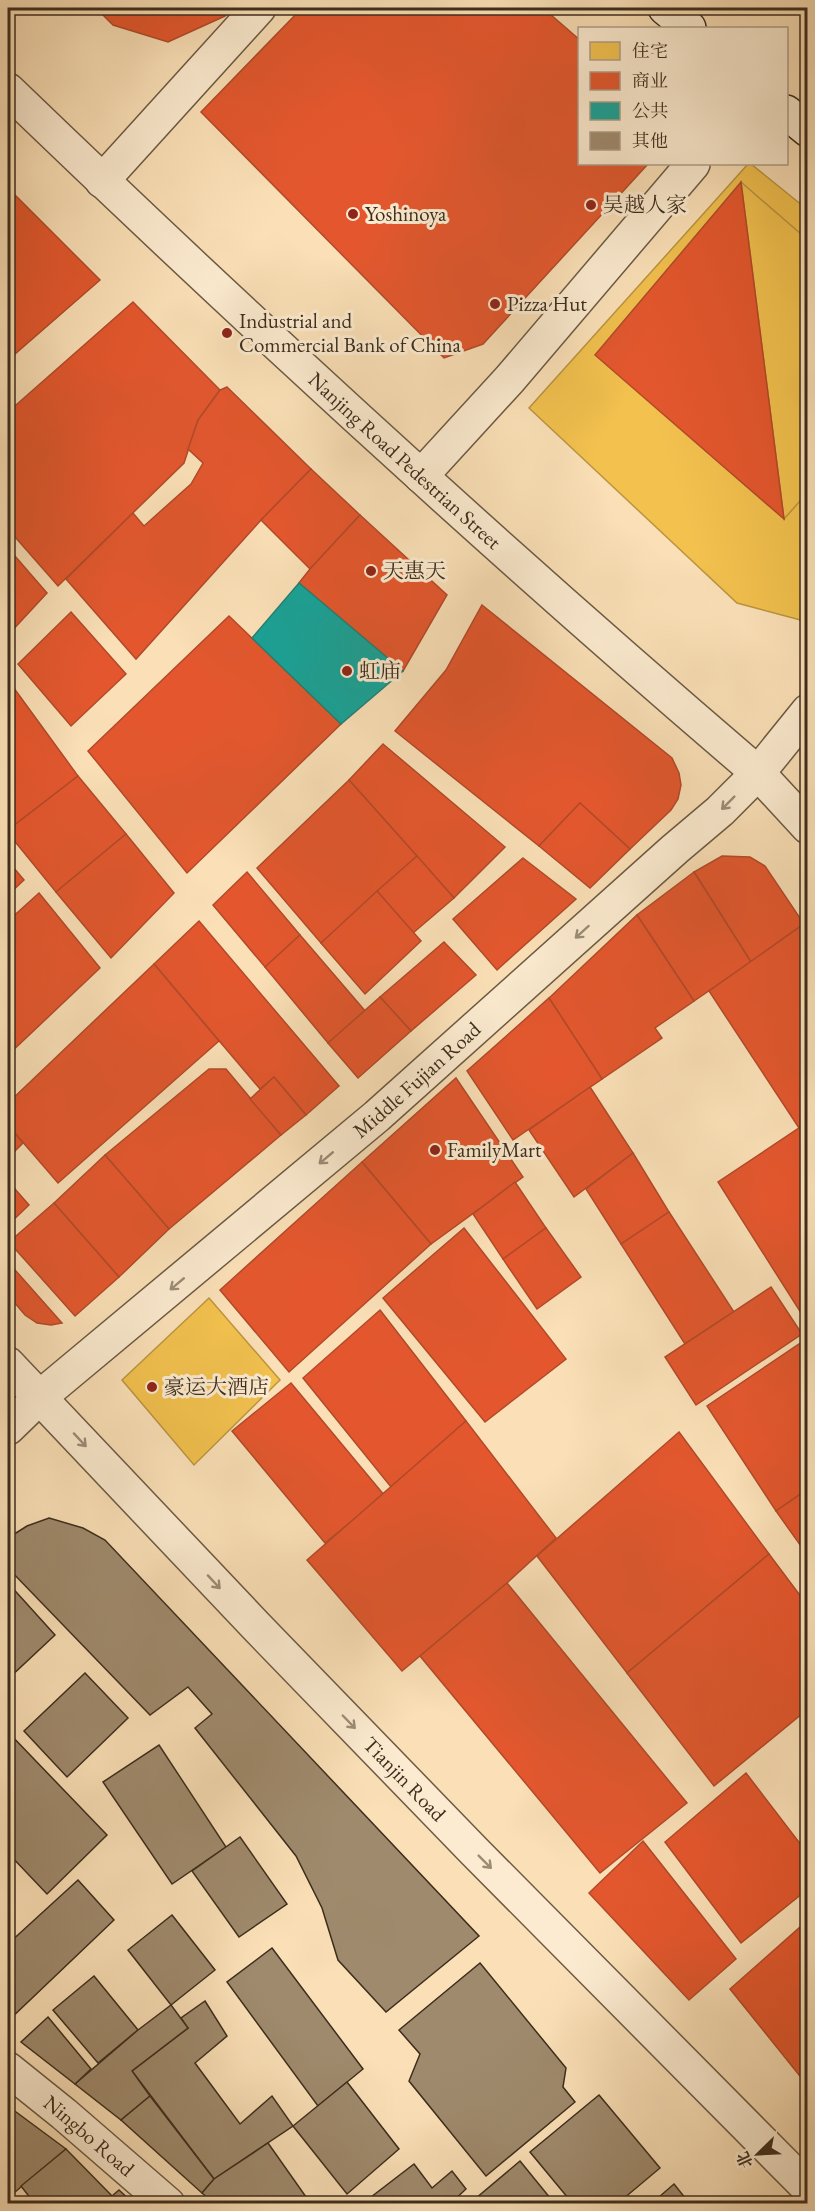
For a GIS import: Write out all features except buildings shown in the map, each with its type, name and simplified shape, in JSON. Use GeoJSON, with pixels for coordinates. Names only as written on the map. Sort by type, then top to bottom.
{"type":"FeatureCollection","features":[{"type":"Feature","properties":{"kind":"street"},"geometry":{"type":"LineString","coordinates":[[102,181],[259,8]]}},
{"type":"Feature","properties":{"kind":"street"},"geometry":{"type":"LineString","coordinates":[[665,8],[688,27]]}},
{"type":"Feature","properties":{"kind":"street","name":"Nanjing Road Pedestrian Street"},"geometry":{"type":"LineString","coordinates":[[8,90],[102,181],[421,476],[758,772],[807,827]]}},
{"type":"Feature","properties":{"kind":"street"},"geometry":{"type":"LineString","coordinates":[[788,114],[807,130]]}},
{"type":"Feature","properties":{"kind":"street"},"geometry":{"type":"LineString","coordinates":[[421,476],[509,380],[692,165]]}},
{"type":"Feature","properties":{"kind":"street","name":"Middle Fujian Road"},"geometry":{"type":"LineString","coordinates":[[8,1428],[40,1397],[377,1116],[720,811],[758,772],[807,711]]}},
{"type":"Feature","properties":{"kind":"street","name":"Tianjin Road"},"geometry":{"type":"LineString","coordinates":[[8,1364],[320,1693],[807,2188]]}},
{"type":"Feature","properties":{"kind":"street","name":"Ningbo Road"},"geometry":{"type":"LineString","coordinates":[[8,2069],[168,2204]]}},
{"type":"Feature","properties":{"kind":"place","name":"吴越人家"},"geometry":{"type":"Point","coordinates":[591,205]}},
{"type":"Feature","properties":{"kind":"place","name":"Yoshinoya"},"geometry":{"type":"Point","coordinates":[353,214]}},
{"type":"Feature","properties":{"kind":"place","name":"Pizza Hut"},"geometry":{"type":"Point","coordinates":[495,304]}},
{"type":"Feature","properties":{"kind":"place","name":"Industrial and Commercial Bank of China"},"geometry":{"type":"Point","coordinates":[227,333]}},
{"type":"Feature","properties":{"kind":"place","name":"天惠天"},"geometry":{"type":"Point","coordinates":[371,571]}},
{"type":"Feature","properties":{"kind":"place","name":"虹庙"},"geometry":{"type":"Point","coordinates":[347,671]}},
{"type":"Feature","properties":{"kind":"place","name":"FamilyMart"},"geometry":{"type":"Point","coordinates":[435,1150]}},
{"type":"Feature","properties":{"kind":"place","name":"豪运大酒店"},"geometry":{"type":"Point","coordinates":[152,1387]}}]}
